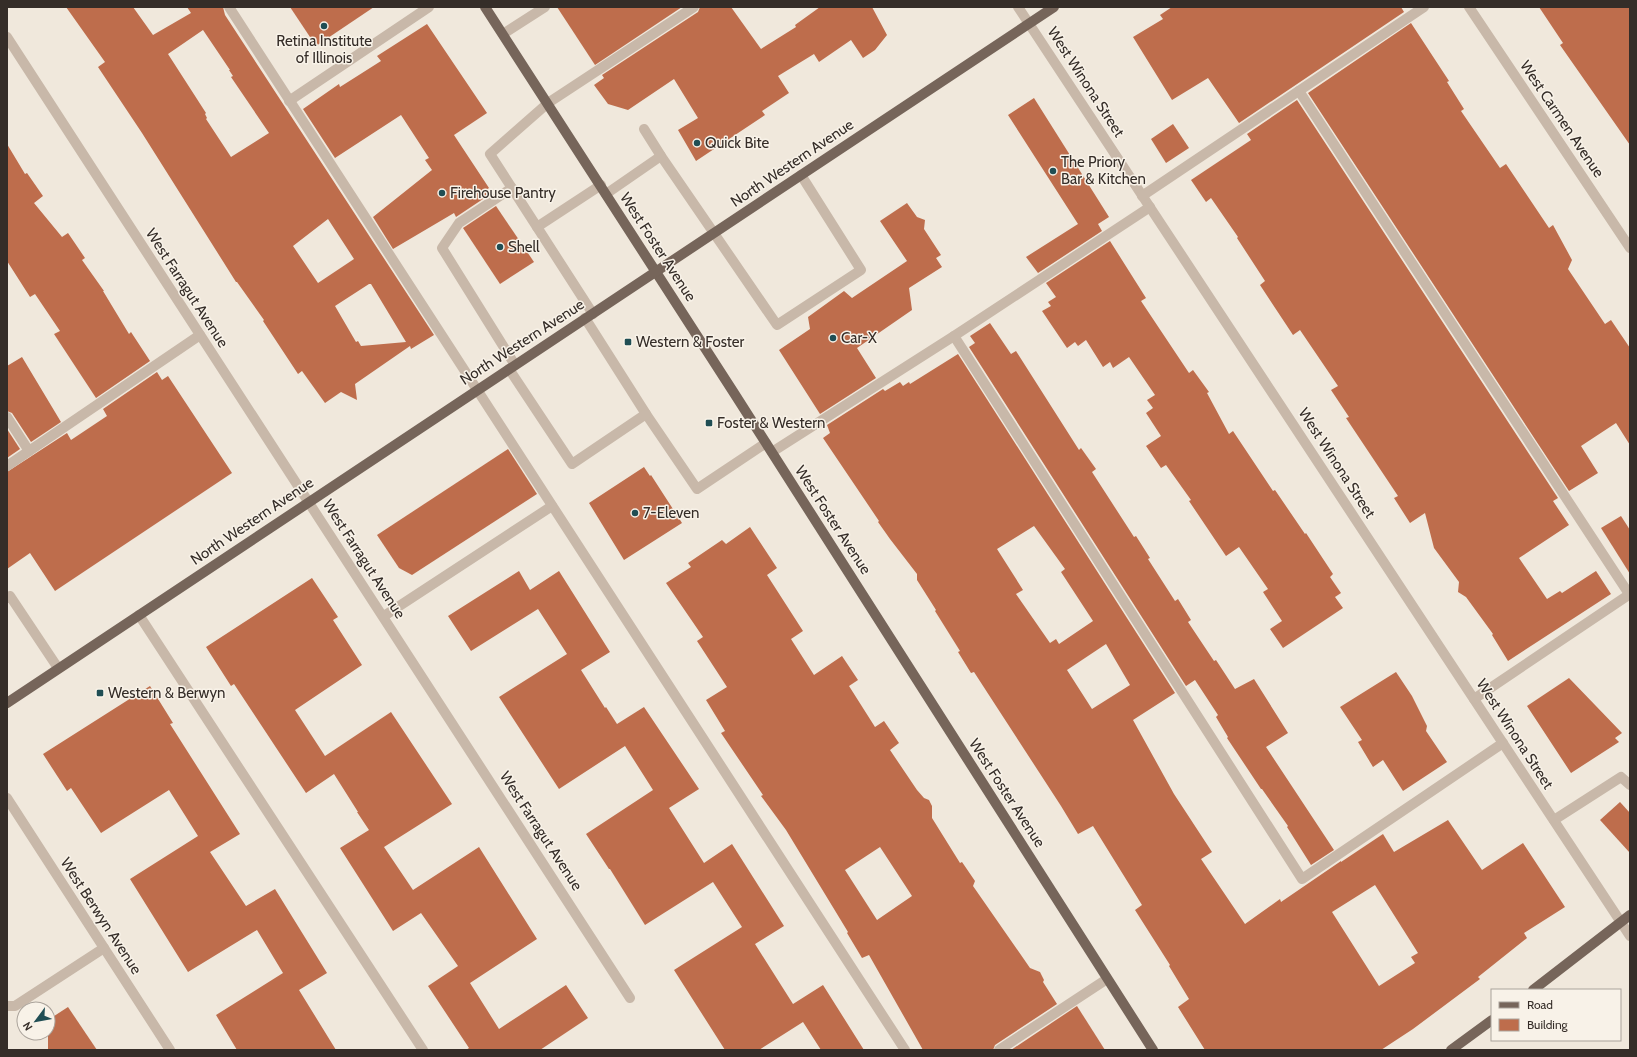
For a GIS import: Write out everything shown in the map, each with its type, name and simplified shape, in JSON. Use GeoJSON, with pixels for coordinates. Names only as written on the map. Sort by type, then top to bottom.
{"type":"FeatureCollection","features":[{"type":"Feature","properties":{"kind":"main road","name":"West Foster Avenue"},"geometry":{"type":"LineString","coordinates":[[485,7],[772,452],[1152,1050]]}},
{"type":"Feature","properties":{"kind":"main road","name":"North Western Avenue"},"geometry":{"type":"LineString","coordinates":[[7,702],[1054,7]]}},
{"type":"Feature","properties":{"kind":"main road"},"geometry":{"type":"LineString","coordinates":[[1534,989],[1630,916]]}},
{"type":"Feature","properties":{"kind":"main road"},"geometry":{"type":"LineString","coordinates":[[1451,1050],[1491,1021]]}},
{"type":"Feature","properties":{"kind":"street"},"geometry":{"type":"LineString","coordinates":[[229,7],[905,1050]]}},
{"type":"Feature","properties":{"kind":"street"},"geometry":{"type":"LineString","coordinates":[[289,101],[429,7]]}},
{"type":"Feature","properties":{"kind":"street"},"geometry":{"type":"LineString","coordinates":[[503,34],[544,7]]}},
{"type":"Feature","properties":{"kind":"street"},"geometry":{"type":"LineString","coordinates":[[694,7],[548,103],[490,154],[537,227],[646,414],[697,489],[766,443]]}},
{"type":"Feature","properties":{"kind":"street","name":"West Winona Street"},"geometry":{"type":"LineString","coordinates":[[1018,7],[1630,936]]}},
{"type":"Feature","properties":{"kind":"street"},"geometry":{"type":"LineString","coordinates":[[1142,196],[1424,7]]}},
{"type":"Feature","properties":{"kind":"street","name":"West Carmen Avenue"},"geometry":{"type":"LineString","coordinates":[[1470,7],[1630,248]]}},
{"type":"Feature","properties":{"kind":"street","name":"West Farragut Avenue"},"geometry":{"type":"LineString","coordinates":[[7,37],[308,502],[384,616],[630,998]]}},
{"type":"Feature","properties":{"kind":"street"},"geometry":{"type":"LineString","coordinates":[[1299,91],[1630,594],[1474,700]]}},
{"type":"Feature","properties":{"kind":"street"},"geometry":{"type":"LineString","coordinates":[[644,129],[777,325],[861,270],[801,176]]}},
{"type":"Feature","properties":{"kind":"street"},"geometry":{"type":"LineString","coordinates":[[537,227],[661,156]]}},
{"type":"Feature","properties":{"kind":"street"},"geometry":{"type":"LineString","coordinates":[[512,188],[459,223],[442,248],[512,367],[572,464],[646,414]]}},
{"type":"Feature","properties":{"kind":"street"},"geometry":{"type":"LineString","coordinates":[[772,452],[954,336],[1150,207]]}},
{"type":"Feature","properties":{"kind":"street"},"geometry":{"type":"LineString","coordinates":[[7,466],[200,335]]}},
{"type":"Feature","properties":{"kind":"street"},"geometry":{"type":"LineString","coordinates":[[954,336],[1302,879],[1503,743]]}},
{"type":"Feature","properties":{"kind":"street"},"geometry":{"type":"LineString","coordinates":[[7,417],[29,451]]}},
{"type":"Feature","properties":{"kind":"street"},"geometry":{"type":"LineString","coordinates":[[384,616],[552,506]]}},
{"type":"Feature","properties":{"kind":"street"},"geometry":{"type":"LineString","coordinates":[[7,598],[10,596],[58,668]]}},
{"type":"Feature","properties":{"kind":"street"},"geometry":{"type":"LineString","coordinates":[[139,615],[423,1050]]}},
{"type":"Feature","properties":{"kind":"street"},"geometry":{"type":"LineString","coordinates":[[1554,820],[1621,777],[1630,785]]}},
{"type":"Feature","properties":{"kind":"street","name":"West Berwyn Avenue"},"geometry":{"type":"LineString","coordinates":[[7,798],[170,1050]]}},
{"type":"Feature","properties":{"kind":"street"},"geometry":{"type":"LineString","coordinates":[[7,1006],[15,1006],[104,948]]}},
{"type":"Feature","properties":{"kind":"street"},"geometry":{"type":"LineString","coordinates":[[999,1050],[1107,979]]}},
{"type":"Feature","properties":{"kind":"building"},"geometry":{"type":"Polygon","coordinates":[[[66,7],[133,7],[153,35],[191,13],[187,7],[223,7],[225,15],[434,335],[411,349],[410,346],[355,384],[357,400],[341,392],[325,403],[302,371],[298,374],[263,321],[264,320],[236,282],[142,133],[98,67],[105,62],[66,7]],[[203,30],[168,54],[206,113],[206,119],[231,157],[269,133],[231,77],[233,76],[230,70],[203,30]],[[328,219],[293,246],[318,283],[354,259],[328,219]],[[371,284],[335,306],[356,342],[358,341],[361,346],[406,342],[371,284]]]}},
{"type":"Feature","properties":{"kind":"building","name":"Retina Institute of Illinois"},"geometry":{"type":"Polygon","coordinates":[[[290,7],[374,7],[316,46],[290,7]]]}},
{"type":"Feature","properties":{"kind":"building"},"geometry":{"type":"Polygon","coordinates":[[[557,7],[682,7],[595,65],[557,7]]]}},
{"type":"Feature","properties":{"kind":"building"},"geometry":{"type":"Polygon","coordinates":[[[700,7],[731,7],[761,49],[796,27],[795,25],[820,7],[872,7],[887,35],[875,50],[863,58],[851,40],[819,62],[814,54],[778,76],[789,93],[762,111],[765,115],[696,161],[678,130],[698,118],[674,79],[628,110],[608,104],[594,85],[604,78],[602,75],[698,12],[700,7]]]}},
{"type":"Feature","properties":{"kind":"building"},"geometry":{"type":"Polygon","coordinates":[[[1172,7],[1401,7],[1404,12],[1239,123],[1208,78],[1172,100],[1133,37],[1163,19],[1160,15],[1172,7]]]}},
{"type":"Feature","properties":{"kind":"building"},"geometry":{"type":"Polygon","coordinates":[[[1539,7],[1630,7],[1630,145],[1560,45],[1563,43],[1539,7]]]}},
{"type":"Feature","properties":{"kind":"building"},"geometry":{"type":"Polygon","coordinates":[[[1411,23],[1449,81],[1447,82],[1464,109],[1461,111],[1500,168],[1506,164],[1549,228],[1553,225],[1572,260],[1568,269],[1605,324],[1611,320],[1630,348],[1630,445],[1616,423],[1581,446],[1598,473],[1569,491],[1308,93],[1411,23]]]}},
{"type":"Feature","properties":{"kind":"building"},"geometry":{"type":"Polygon","coordinates":[[[427,24],[487,113],[454,135],[489,188],[486,190],[489,195],[456,217],[454,213],[393,249],[373,217],[432,170],[425,160],[429,158],[401,115],[335,158],[303,109],[339,84],[340,87],[381,61],[377,56],[427,24]]]}},
{"type":"Feature","properties":{"kind":"building"},"geometry":{"type":"Polygon","coordinates":[[[1034,98],[1109,217],[1098,224],[1102,231],[1038,273],[1026,257],[1078,224],[1008,115],[1034,98]]]}},
{"type":"Feature","properties":{"kind":"building"},"geometry":{"type":"Polygon","coordinates":[[[1297,100],[1558,498],[1553,501],[1569,525],[1519,558],[1547,599],[1560,591],[1562,593],[1596,571],[1611,594],[1508,661],[1492,635],[1493,634],[1466,597],[1458,592],[1459,582],[1434,548],[1425,513],[1410,523],[1394,498],[1398,496],[1346,418],[1349,417],[1331,390],[1338,386],[1300,330],[1293,335],[1260,285],[1265,281],[1237,238],[1238,237],[1211,198],[1206,202],[1191,180],[1251,140],[1247,134],[1297,100]]]}},
{"type":"Feature","properties":{"kind":"building"},"geometry":{"type":"Polygon","coordinates":[[[1173,124],[1189,148],[1166,163],[1151,139],[1173,124]]]}},
{"type":"Feature","properties":{"kind":"building"},"geometry":{"type":"Polygon","coordinates":[[[7,144],[25,174],[27,173],[43,196],[34,203],[62,237],[68,233],[85,258],[82,260],[104,291],[129,334],[131,332],[150,361],[96,398],[54,334],[60,331],[35,294],[30,297],[7,261],[7,144]]]}},
{"type":"Feature","properties":{"kind":"building","name":"Car-X"},"geometry":{"type":"Polygon","coordinates":[[[907,203],[917,217],[925,220],[924,229],[941,255],[936,258],[942,267],[909,288],[912,310],[857,348],[876,378],[820,414],[779,350],[810,329],[808,317],[844,291],[852,298],[907,261],[880,221],[907,203]]]}},
{"type":"Feature","properties":{"kind":"building","name":"Shell"},"geometry":{"type":"Polygon","coordinates":[[[496,206],[534,262],[500,284],[463,228],[496,206]]]}},
{"type":"Feature","properties":{"kind":"building"},"geometry":{"type":"Polygon","coordinates":[[[1110,241],[1146,298],[1141,301],[1189,373],[1193,370],[1209,392],[1207,393],[1229,434],[1233,431],[1273,491],[1275,490],[1333,574],[1330,577],[1341,593],[1335,597],[1343,608],[1283,648],[1270,629],[1282,621],[1263,592],[1268,589],[1239,547],[1226,556],[1189,501],[1191,500],[1166,465],[1161,468],[1146,446],[1161,436],[1146,413],[1153,408],[1147,400],[1155,395],[1129,357],[1113,368],[1110,362],[1103,367],[1086,340],[1078,346],[1075,342],[1067,348],[1042,311],[1051,306],[1048,302],[1056,297],[1046,283],[1110,241]]]}},
{"type":"Feature","properties":{"kind":"building"},"geometry":{"type":"Polygon","coordinates":[[[990,323],[1011,354],[1016,351],[1079,450],[1081,448],[1096,469],[1092,472],[1134,537],[1136,536],[1150,558],[1148,559],[1175,601],[1178,599],[1191,620],[1188,622],[1214,661],[1216,660],[1235,689],[1254,679],[1288,733],[1266,747],[1334,850],[1311,865],[1287,827],[1288,826],[1227,738],[1228,737],[1216,717],[1218,715],[1195,680],[1186,686],[969,347],[975,343],[970,336],[990,323]]]}},
{"type":"Feature","properties":{"kind":"building"},"geometry":{"type":"Polygon","coordinates":[[[958,354],[1175,693],[1133,720],[1174,794],[1212,852],[1201,859],[1245,924],[1280,899],[1281,902],[1383,834],[1394,852],[1448,820],[1482,870],[1523,843],[1565,907],[1524,933],[1527,938],[1478,977],[1480,979],[1413,1029],[1381,1050],[1205,1050],[1178,1007],[1189,999],[1169,966],[1170,965],[1135,910],[1142,905],[1093,826],[1078,834],[974,672],[971,673],[958,652],[960,651],[917,580],[917,574],[878,522],[879,521],[823,438],[830,433],[827,425],[883,389],[885,391],[900,382],[903,386],[909,382],[910,384],[958,354]],[[1034,526],[997,549],[1023,590],[1016,594],[1050,643],[1056,639],[1059,644],[1093,621],[1061,572],[1065,569],[1034,526]],[[1106,644],[1067,670],[1092,709],[1130,685],[1106,644]],[[1375,885],[1332,912],[1379,986],[1415,963],[1411,957],[1418,953],[1375,885]]]}},
{"type":"Feature","properties":{"kind":"building"},"geometry":{"type":"Polygon","coordinates":[[[22,357],[61,422],[31,442],[12,413],[7,411],[7,366],[22,357]]]}},
{"type":"Feature","properties":{"kind":"building"},"geometry":{"type":"Polygon","coordinates":[[[157,372],[162,380],[168,376],[232,473],[55,591],[30,553],[7,569],[7,472],[67,433],[71,440],[107,416],[103,409],[157,372]]]}},
{"type":"Feature","properties":{"kind":"building"},"geometry":{"type":"Polygon","coordinates":[[[7,429],[20,449],[7,458],[7,429]]]}},
{"type":"Feature","properties":{"kind":"building"},"geometry":{"type":"Polygon","coordinates":[[[508,449],[537,494],[412,575],[399,568],[377,535],[508,449]]]}},
{"type":"Feature","properties":{"kind":"building","name":"7-Eleven"},"geometry":{"type":"Polygon","coordinates":[[[644,467],[650,476],[651,475],[682,523],[624,560],[589,503],[644,467]]]}},
{"type":"Feature","properties":{"kind":"building"},"geometry":{"type":"Polygon","coordinates":[[[1621,516],[1630,530],[1630,574],[1601,528],[1621,516]]]}},
{"type":"Feature","properties":{"kind":"building"},"geometry":{"type":"Polygon","coordinates":[[[750,527],[777,568],[767,575],[803,631],[791,639],[814,675],[842,656],[858,680],[849,686],[875,727],[884,721],[899,743],[890,750],[917,790],[924,798],[929,800],[932,806],[932,818],[960,863],[962,862],[975,881],[973,886],[1030,968],[1040,972],[1044,980],[1043,982],[1057,1004],[995,1045],[993,1050],[923,1050],[869,955],[862,958],[847,933],[848,932],[786,830],[761,796],[763,795],[721,733],[725,731],[706,700],[727,687],[697,641],[703,637],[666,583],[691,567],[688,563],[722,540],[726,544],[750,527]],[[880,847],[845,870],[877,920],[912,896],[880,847]]]}},
{"type":"Feature","properties":{"kind":"building"},"geometry":{"type":"Polygon","coordinates":[[[519,571],[530,590],[559,571],[610,652],[581,670],[605,708],[606,707],[617,724],[644,707],[699,789],[669,808],[704,863],[732,844],[784,926],[755,944],[793,1004],[823,985],[864,1050],[821,1050],[803,1022],[759,1050],[725,1050],[674,970],[742,927],[713,882],[645,925],[586,834],[653,790],[625,746],[559,789],[499,697],[567,654],[538,609],[471,651],[448,616],[519,571]]]}},
{"type":"Feature","properties":{"kind":"building"},"geometry":{"type":"Polygon","coordinates":[[[312,578],[338,617],[333,620],[362,665],[295,710],[325,756],[391,712],[452,804],[384,847],[413,890],[479,847],[537,939],[470,983],[499,1029],[566,985],[588,1018],[540,1050],[466,1050],[469,1048],[428,986],[458,966],[421,913],[393,931],[340,848],[369,830],[334,774],[306,793],[234,684],[231,686],[206,647],[312,578]]]}},
{"type":"Feature","properties":{"kind":"building"},"geometry":{"type":"Polygon","coordinates":[[[1396,672],[1412,696],[1427,726],[1426,731],[1447,762],[1403,791],[1383,760],[1373,767],[1358,742],[1362,740],[1340,707],[1396,672]]]}},
{"type":"Feature","properties":{"kind":"building"},"geometry":{"type":"Polygon","coordinates":[[[1569,678],[1622,733],[1615,738],[1619,742],[1571,773],[1527,706],[1569,678]]]}},
{"type":"Feature","properties":{"kind":"building"},"geometry":{"type":"Polygon","coordinates":[[[150,686],[173,723],[170,724],[240,834],[210,852],[246,906],[275,889],[327,973],[299,990],[336,1050],[237,1050],[216,1015],[283,973],[257,930],[188,972],[130,879],[198,836],[169,790],[101,833],[71,788],[67,791],[43,754],[150,686]]]}},
{"type":"Feature","properties":{"kind":"building"},"geometry":{"type":"Polygon","coordinates":[[[1620,802],[1630,813],[1630,853],[1600,820],[1620,802]]]}},
{"type":"Feature","properties":{"kind":"building"},"geometry":{"type":"Polygon","coordinates":[[[1077,1006],[1105,1050],[1011,1050],[1077,1006]]]}},
{"type":"Feature","properties":{"kind":"building"},"geometry":{"type":"Polygon","coordinates":[[[68,1007],[97,1050],[48,1050],[48,1041],[56,1041],[56,1015],[68,1007]]]}},
{"type":"Feature","properties":{"kind":"place","name":"Retina Institute of Illinois"},"geometry":{"type":"Point","coordinates":[324,26]}},
{"type":"Feature","properties":{"kind":"place","name":"Quick Bite"},"geometry":{"type":"Point","coordinates":[697,143]}},
{"type":"Feature","properties":{"kind":"place","name":"The Priory Bar & Kitchen"},"geometry":{"type":"Point","coordinates":[1053,171]}},
{"type":"Feature","properties":{"kind":"place","name":"Firehouse Pantry"},"geometry":{"type":"Point","coordinates":[442,193]}},
{"type":"Feature","properties":{"kind":"place","name":"Shell"},"geometry":{"type":"Point","coordinates":[500,247]}},
{"type":"Feature","properties":{"kind":"place","name":"Car-X"},"geometry":{"type":"Point","coordinates":[833,338]}},
{"type":"Feature","properties":{"kind":"place","name":"Western & Foster"},"geometry":{"type":"Point","coordinates":[628,342]}},
{"type":"Feature","properties":{"kind":"place","name":"Foster & Western"},"geometry":{"type":"Point","coordinates":[709,423]}},
{"type":"Feature","properties":{"kind":"place","name":"7-Eleven"},"geometry":{"type":"Point","coordinates":[635,513]}},
{"type":"Feature","properties":{"kind":"place","name":"Western & Berwyn"},"geometry":{"type":"Point","coordinates":[100,693]}}]}
